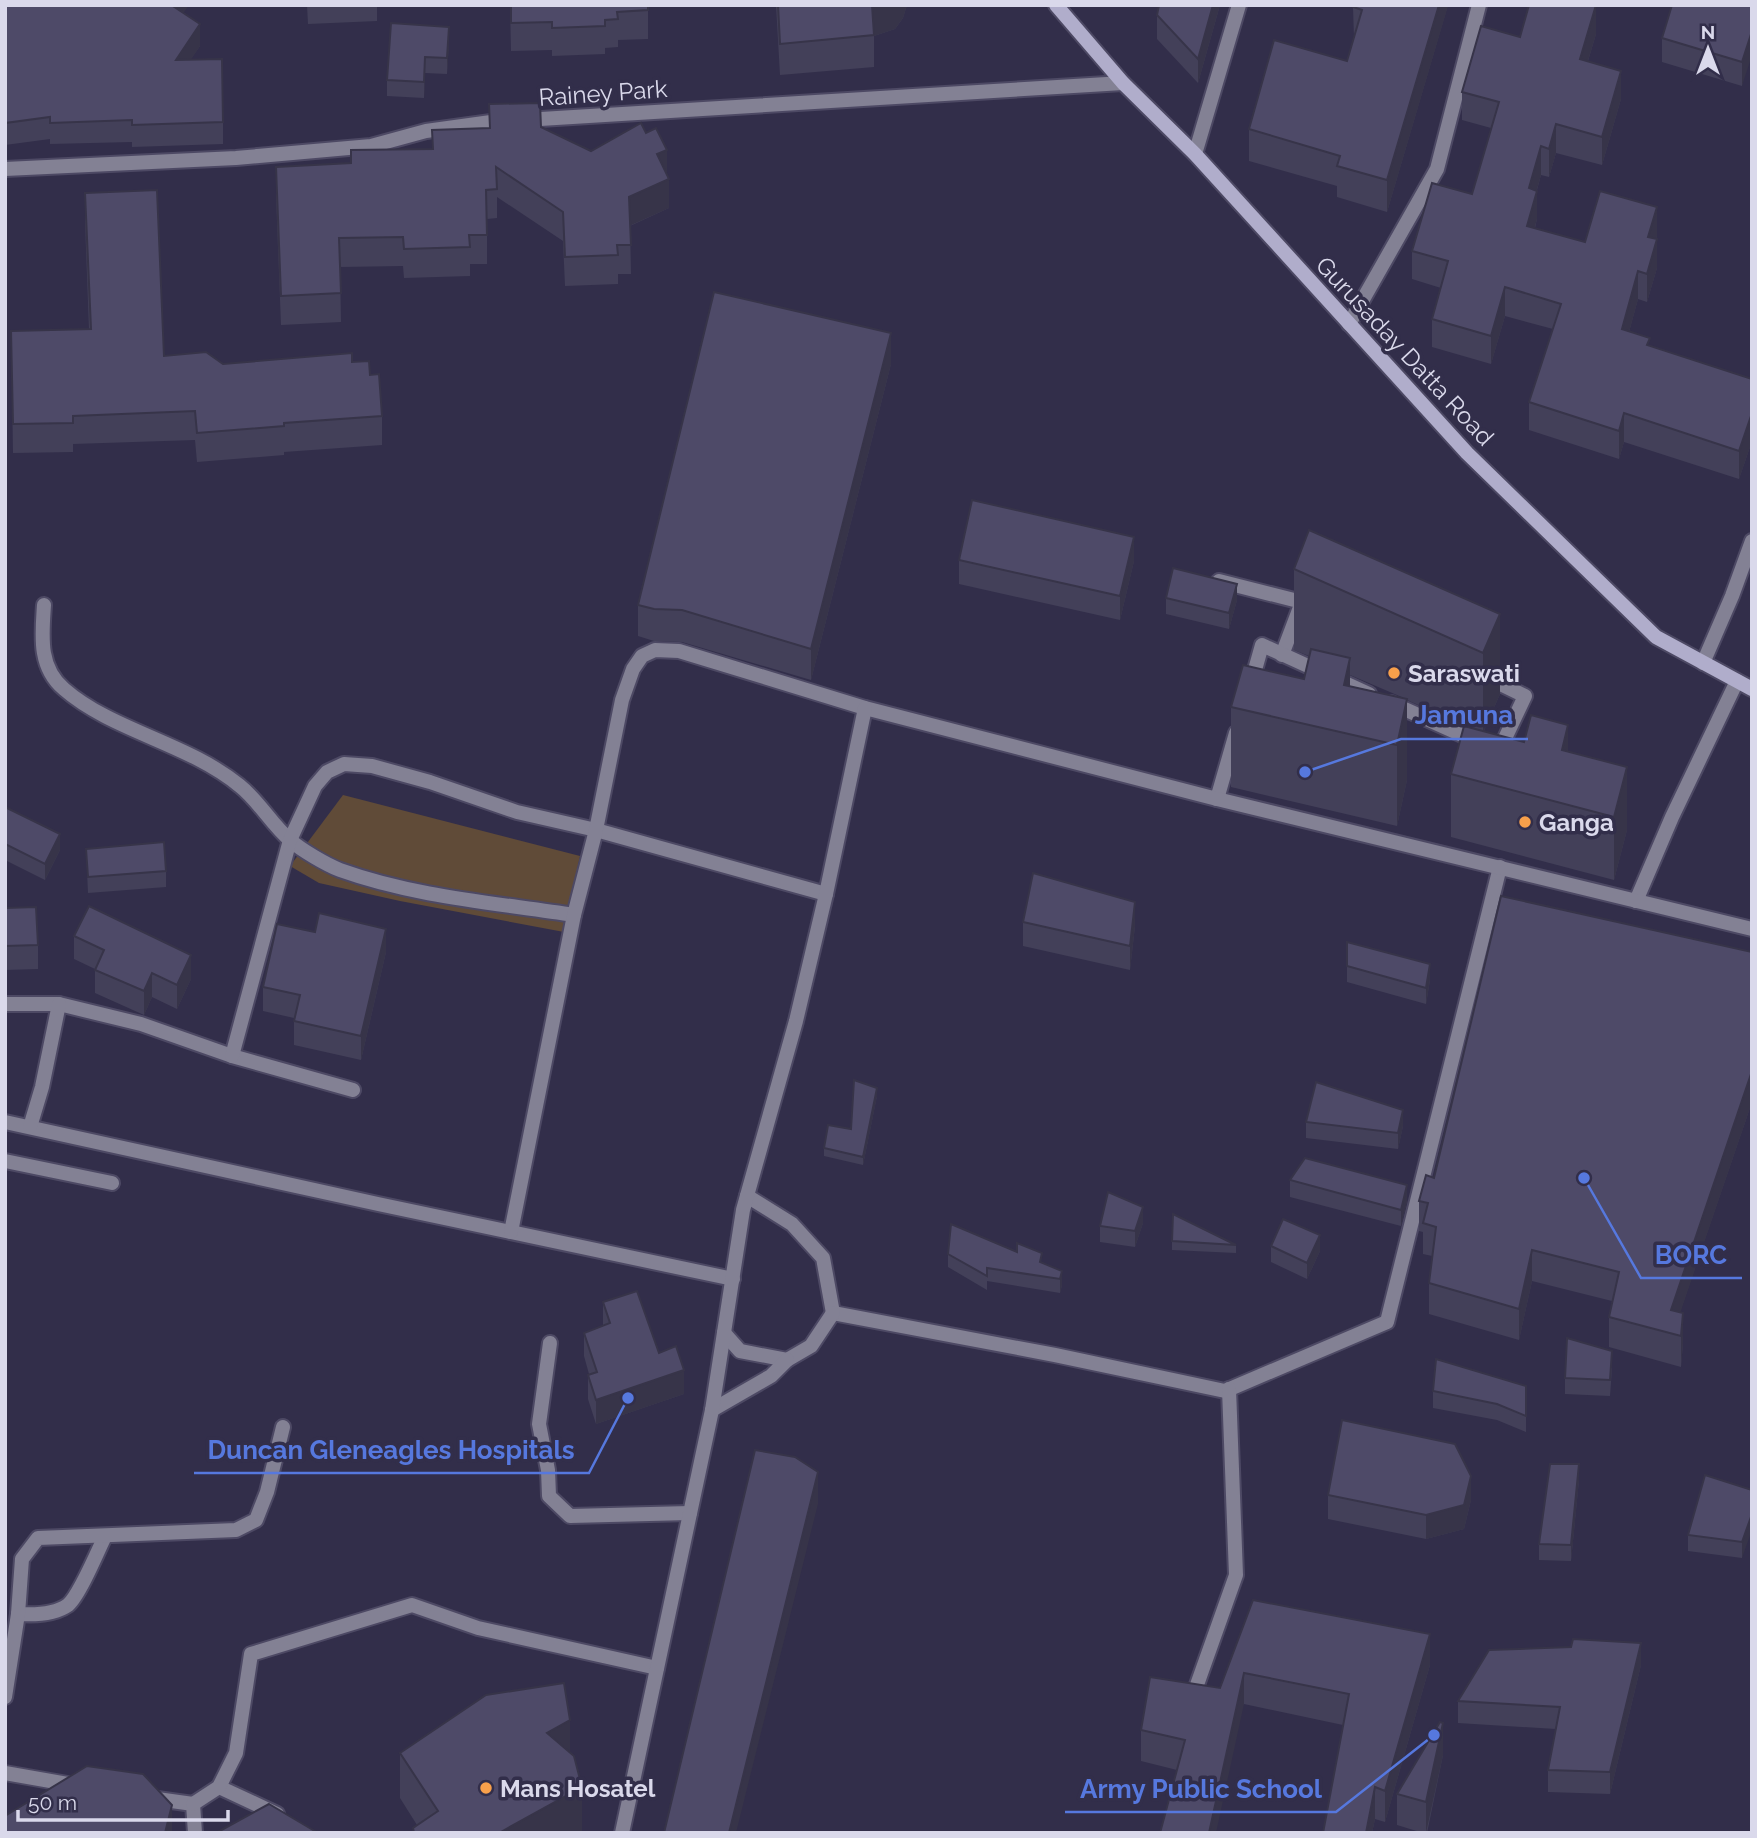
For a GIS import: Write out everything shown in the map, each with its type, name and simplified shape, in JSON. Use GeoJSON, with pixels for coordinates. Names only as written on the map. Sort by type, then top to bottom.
{"type":"FeatureCollection","features":[{"type":"Feature","properties":{"kind":"street","name":"Gurusaday Datta Road"},"geometry":{"type":"LineString","coordinates":[[1056,5],[1123,83],[1195,154],[1466,453],[1656,637],[1752,689]]}},
{"type":"Feature","properties":{"kind":"street"},"geometry":{"type":"LineString","coordinates":[[1195,154],[1239,5]]}},
{"type":"Feature","properties":{"kind":"street"},"geometry":{"type":"LineString","coordinates":[[1349,324],[1437,169],[1479,5]]}},
{"type":"Feature","properties":{"kind":"street","name":"Rainey Park"},"geometry":{"type":"LineString","coordinates":[[5,169],[236,158],[371,146],[426,131],[491,122],[1123,83]]}},
{"type":"Feature","properties":{"kind":"street"},"geometry":{"type":"LineString","coordinates":[[1703,663],[1752,541]]}},
{"type":"Feature","properties":{"kind":"street"},"geometry":{"type":"LineString","coordinates":[[1202,576],[1302,602]]}},
{"type":"Feature","properties":{"kind":"street"},"geometry":{"type":"LineString","coordinates":[[1282,656],[1302,602],[1314,590]]}},
{"type":"Feature","properties":{"kind":"street"},"geometry":{"type":"LineString","coordinates":[[44,605],[42,650],[50,671],[63,688],[103,714],[201,760],[241,786],[290,841],[338,869],[407,889],[575,915]]}},
{"type":"Feature","properties":{"kind":"street"},"geometry":{"type":"LineString","coordinates":[[1247,696],[1262,645],[1499,751],[1525,696],[1475,671]]}},
{"type":"Feature","properties":{"kind":"street"},"geometry":{"type":"LineString","coordinates":[[511,1232],[622,700],[633,669],[642,656],[655,650],[678,651],[865,708],[1217,799],[1752,929]]}},
{"type":"Feature","properties":{"kind":"street"},"geometry":{"type":"LineString","coordinates":[[1636,901],[1672,817],[1737,681]]}},
{"type":"Feature","properties":{"kind":"street"},"geometry":{"type":"LineString","coordinates":[[622,1833],[712,1410],[747,1196],[796,1021],[865,708]]}},
{"type":"Feature","properties":{"kind":"street"},"geometry":{"type":"LineString","coordinates":[[1217,799],[1239,722]]}},
{"type":"Feature","properties":{"kind":"street"},"geometry":{"type":"LineString","coordinates":[[232,1056],[290,841],[315,786],[327,772],[344,764],[372,766],[430,782],[517,812],[596,830],[826,894]]}},
{"type":"Feature","properties":{"kind":"street"},"geometry":{"type":"LineString","coordinates":[[833,1313],[1055,1355],[1225,1391],[1387,1322],[1500,867]]}},
{"type":"Feature","properties":{"kind":"street"},"geometry":{"type":"LineString","coordinates":[[5,1004],[59,1004],[141,1024],[232,1056],[353,1090]]}},
{"type":"Feature","properties":{"kind":"street"},"geometry":{"type":"LineString","coordinates":[[30,1127],[42,1087],[59,1004]]}},
{"type":"Feature","properties":{"kind":"street"},"geometry":{"type":"LineString","coordinates":[[5,1122],[733,1279]]}},
{"type":"Feature","properties":{"kind":"street"},"geometry":{"type":"LineString","coordinates":[[5,1161],[112,1184]]}},
{"type":"Feature","properties":{"kind":"street"},"geometry":{"type":"LineString","coordinates":[[712,1410],[771,1376],[787,1360],[811,1346],[833,1313],[823,1258],[792,1224],[747,1196]]}},
{"type":"Feature","properties":{"kind":"street"},"geometry":{"type":"LineString","coordinates":[[724,1333],[740,1351],[787,1360]]}},
{"type":"Feature","properties":{"kind":"street"},"geometry":{"type":"LineString","coordinates":[[550,1343],[539,1424],[548,1470],[549,1496],[570,1516],[690,1513]]}},
{"type":"Feature","properties":{"kind":"street"},"geometry":{"type":"LineString","coordinates":[[1193,1696],[1236,1575],[1229,1389]]}},
{"type":"Feature","properties":{"kind":"street"},"geometry":{"type":"LineString","coordinates":[[5,1697],[18,1614],[22,1559],[38,1538],[236,1530],[256,1520],[267,1492],[284,1427]]}},
{"type":"Feature","properties":{"kind":"street"},"geometry":{"type":"LineString","coordinates":[[18,1614],[40,1615],[68,1605],[105,1536]]}},
{"type":"Feature","properties":{"kind":"street"},"geometry":{"type":"LineString","coordinates":[[138,1796],[193,1804],[219,1787],[236,1753],[251,1654],[412,1605],[478,1628],[656,1668]]}},
{"type":"Feature","properties":{"kind":"street"},"geometry":{"type":"LineString","coordinates":[[5,1773],[98,1789]]}},
{"type":"Feature","properties":{"kind":"street"},"geometry":{"type":"LineString","coordinates":[[219,1787],[292,1821]]}},
{"type":"Feature","properties":{"kind":"street"},"geometry":{"type":"LineString","coordinates":[[193,1804],[195,1833]]}},
{"type":"Feature","properties":{"kind":"shaded area"},"geometry":{"type":"Polygon","coordinates":[[[343,795],[580,856],[564,932],[319,883],[290,866],[343,795]]]}},
{"type":"Feature","properties":{"kind":"building"},"geometry":{"type":"Polygon","coordinates":[[[5,5],[174,5],[200,24],[176,60],[222,59],[223,122],[132,125],[132,120],[50,123],[50,117],[5,123],[5,5]]]}},
{"type":"Feature","properties":{"kind":"building"},"geometry":{"type":"Polygon","coordinates":[[[511,5],[648,5],[648,10],[617,12],[618,19],[605,20],[605,26],[552,28],[552,22],[511,23],[511,5]]]}},
{"type":"Feature","properties":{"kind":"building"},"geometry":{"type":"Polygon","coordinates":[[[778,5],[872,5],[874,35],[780,44],[778,5]]]}},
{"type":"Feature","properties":{"kind":"building"},"geometry":{"type":"Polygon","coordinates":[[[1159,5],[1213,5],[1198,59],[1157,15],[1159,5]]]}},
{"type":"Feature","properties":{"kind":"building"},"geometry":{"type":"Polygon","coordinates":[[[1439,5],[1387,180],[1337,166],[1340,156],[1249,129],[1274,40],[1347,61],[1362,10],[1353,7],[1439,5]]]}},
{"type":"Feature","properties":{"kind":"building"},"geometry":{"type":"Polygon","coordinates":[[[1529,5],[1596,5],[1580,59],[1621,71],[1602,137],[1556,124],[1549,149],[1541,146],[1529,188],[1537,191],[1527,226],[1585,242],[1600,191],[1657,207],[1648,237],[1657,239],[1647,274],[1638,271],[1622,329],[1650,338],[1647,345],[1752,379],[1752,413],[1739,451],[1624,413],[1619,431],[1529,402],[1561,304],[1505,287],[1491,336],[1432,319],[1448,261],[1412,251],[1432,183],[1472,194],[1499,102],[1462,92],[1481,26],[1520,37],[1529,5]]]}},
{"type":"Feature","properties":{"kind":"building"},"geometry":{"type":"Polygon","coordinates":[[[1672,5],[1752,5],[1752,31],[1742,62],[1662,38],[1672,5]]]}},
{"type":"Feature","properties":{"kind":"building"},"geometry":{"type":"Polygon","coordinates":[[[391,23],[449,27],[447,58],[425,57],[424,82],[387,80],[391,23]]]}},
{"type":"Feature","properties":{"kind":"building"},"geometry":{"type":"Polygon","coordinates":[[[540,103],[541,127],[591,151],[641,123],[646,133],[656,128],[667,150],[657,154],[669,179],[629,197],[631,245],[617,245],[618,255],[565,257],[563,212],[496,167],[497,189],[486,190],[487,235],[469,235],[470,247],[404,249],[403,237],[339,238],[341,293],[281,296],[276,167],[351,163],[351,150],[433,149],[432,130],[490,128],[489,104],[540,103]]]}},
{"type":"Feature","properties":{"kind":"building"},"geometry":{"type":"Polygon","coordinates":[[[157,190],[164,356],[206,352],[223,364],[352,353],[352,362],[369,361],[370,375],[379,374],[382,416],[197,433],[195,411],[73,416],[73,423],[13,424],[11,331],[91,329],[85,193],[157,190]]]}},
{"type":"Feature","properties":{"kind":"building"},"geometry":{"type":"Polygon","coordinates":[[[714,292],[891,333],[811,649],[682,610],[654,609],[638,605],[714,292]]]}},
{"type":"Feature","properties":{"kind":"building"},"geometry":{"type":"Polygon","coordinates":[[[972,500],[1134,537],[1120,596],[959,560],[972,500]]]}},
{"type":"Feature","properties":{"kind":"building"},"geometry":{"type":"Polygon","coordinates":[[[1309,530],[1500,614],[1483,653],[1294,569],[1309,530]]]}},
{"type":"Feature","properties":{"kind":"building"},"geometry":{"type":"Polygon","coordinates":[[[1173,568],[1237,584],[1229,613],[1166,598],[1173,568]]]}},
{"type":"Feature","properties":{"kind":"building"},"geometry":{"type":"Polygon","coordinates":[[[1311,649],[1350,658],[1344,685],[1407,699],[1397,745],[1231,707],[1243,665],[1304,679],[1311,649]]]}},
{"type":"Feature","properties":{"kind":"building"},"geometry":{"type":"Polygon","coordinates":[[[1531,715],[1568,725],[1562,750],[1627,767],[1614,817],[1451,774],[1464,726],[1524,742],[1531,715]]]}},
{"type":"Feature","properties":{"kind":"building"},"geometry":{"type":"Polygon","coordinates":[[[5,807],[60,834],[45,864],[5,844],[5,807]]]}},
{"type":"Feature","properties":{"kind":"building"},"geometry":{"type":"Polygon","coordinates":[[[164,842],[166,871],[88,877],[86,849],[164,842]]]}},
{"type":"Feature","properties":{"kind":"building"},"geometry":{"type":"Polygon","coordinates":[[[1033,873],[1135,902],[1130,946],[1023,922],[1033,873]]]}},
{"type":"Feature","properties":{"kind":"building"},"geometry":{"type":"Polygon","coordinates":[[[1501,896],[1752,952],[1752,1071],[1671,1310],[1683,1313],[1681,1336],[1609,1317],[1619,1272],[1532,1250],[1519,1309],[1429,1283],[1436,1227],[1423,1223],[1428,1203],[1419,1201],[1426,1175],[1434,1178],[1501,896]]]}},
{"type":"Feature","properties":{"kind":"building"},"geometry":{"type":"Polygon","coordinates":[[[89,906],[191,955],[177,985],[152,973],[144,991],[95,970],[104,950],[74,936],[89,906]]]}},
{"type":"Feature","properties":{"kind":"building"},"geometry":{"type":"Polygon","coordinates":[[[36,907],[38,945],[5,946],[5,908],[36,907]]]}},
{"type":"Feature","properties":{"kind":"building"},"geometry":{"type":"Polygon","coordinates":[[[319,913],[386,929],[361,1036],[294,1021],[300,995],[263,987],[277,924],[315,932],[319,913]]]}},
{"type":"Feature","properties":{"kind":"building"},"geometry":{"type":"Polygon","coordinates":[[[1347,942],[1430,964],[1426,988],[1347,966],[1347,942]]]}},
{"type":"Feature","properties":{"kind":"building"},"geometry":{"type":"Polygon","coordinates":[[[854,1080],[877,1088],[863,1157],[824,1148],[828,1125],[851,1129],[854,1080]]]}},
{"type":"Feature","properties":{"kind":"building"},"geometry":{"type":"Polygon","coordinates":[[[1316,1082],[1403,1110],[1398,1133],[1306,1122],[1316,1082]]]}},
{"type":"Feature","properties":{"kind":"building"},"geometry":{"type":"Polygon","coordinates":[[[1305,1158],[1407,1185],[1401,1210],[1290,1180],[1305,1158]]]}},
{"type":"Feature","properties":{"kind":"building"},"geometry":{"type":"Polygon","coordinates":[[[1108,1192],[1143,1207],[1135,1231],[1100,1226],[1108,1192]]]}},
{"type":"Feature","properties":{"kind":"building"},"geometry":{"type":"Polygon","coordinates":[[[1173,1214],[1236,1245],[1172,1241],[1173,1214]]]}},
{"type":"Feature","properties":{"kind":"building"},"geometry":{"type":"Polygon","coordinates":[[[1283,1219],[1320,1235],[1307,1263],[1271,1246],[1283,1219]]]}},
{"type":"Feature","properties":{"kind":"building"},"geometry":{"type":"Polygon","coordinates":[[[951,1224],[1017,1252],[1017,1243],[1042,1253],[1040,1262],[1062,1271],[1060,1279],[987,1268],[987,1276],[948,1254],[951,1224]]]}},
{"type":"Feature","properties":{"kind":"building"},"geometry":{"type":"Polygon","coordinates":[[[637,1291],[659,1353],[676,1346],[684,1370],[596,1400],[588,1375],[597,1372],[584,1333],[610,1323],[603,1302],[637,1291]]]}},
{"type":"Feature","properties":{"kind":"building"},"geometry":{"type":"Polygon","coordinates":[[[1567,1338],[1612,1351],[1610,1380],[1565,1378],[1567,1338]]]}},
{"type":"Feature","properties":{"kind":"building"},"geometry":{"type":"Polygon","coordinates":[[[1436,1359],[1526,1386],[1526,1416],[1497,1404],[1433,1391],[1436,1359]]]}},
{"type":"Feature","properties":{"kind":"building"},"geometry":{"type":"Polygon","coordinates":[[[1342,1420],[1455,1444],[1471,1476],[1464,1505],[1426,1515],[1328,1495],[1342,1420]]]}},
{"type":"Feature","properties":{"kind":"building"},"geometry":{"type":"Polygon","coordinates":[[[755,1450],[795,1457],[818,1472],[729,1833],[664,1833],[755,1450]]]}},
{"type":"Feature","properties":{"kind":"building"},"geometry":{"type":"Polygon","coordinates":[[[1550,1464],[1579,1464],[1571,1545],[1539,1544],[1550,1464]]]}},
{"type":"Feature","properties":{"kind":"building"},"geometry":{"type":"Polygon","coordinates":[[[1705,1475],[1752,1490],[1752,1514],[1742,1542],[1688,1535],[1705,1475]]]}},
{"type":"Feature","properties":{"kind":"building"},"geometry":{"type":"Polygon","coordinates":[[[1253,1600],[1430,1634],[1385,1791],[1375,1787],[1366,1833],[1323,1833],[1349,1694],[1244,1673],[1209,1833],[1160,1833],[1185,1740],[1141,1730],[1150,1677],[1220,1688],[1253,1600]]]}},
{"type":"Feature","properties":{"kind":"building"},"geometry":{"type":"Polygon","coordinates":[[[1573,1639],[1641,1643],[1610,1772],[1548,1770],[1560,1707],[1458,1701],[1489,1650],[1571,1647],[1573,1639]]]}},
{"type":"Feature","properties":{"kind":"building"},"geometry":{"type":"Polygon","coordinates":[[[564,1683],[570,1720],[547,1733],[574,1756],[582,1787],[499,1833],[414,1833],[413,1828],[438,1811],[400,1753],[486,1695],[564,1683]]]}},
{"type":"Feature","properties":{"kind":"building"},"geometry":{"type":"Polygon","coordinates":[[[1440,1722],[1443,1723],[1426,1802],[1397,1794],[1440,1722]]]}},
{"type":"Feature","properties":{"kind":"building"},"geometry":{"type":"Polygon","coordinates":[[[87,1766],[143,1774],[172,1805],[165,1833],[5,1833],[5,1816],[87,1766]]]}},
{"type":"Feature","properties":{"kind":"building"},"geometry":{"type":"Polygon","coordinates":[[[269,1804],[318,1833],[216,1833],[269,1804]]]}},
{"type":"Feature","properties":{"kind":"place","name":"Saraswati"},"geometry":{"type":"Point","coordinates":[1394,673]}},
{"type":"Feature","properties":{"kind":"place","name":"Jamuna"},"geometry":{"type":"Point","coordinates":[1305,772]}},
{"type":"Feature","properties":{"kind":"place","name":"Ganga"},"geometry":{"type":"Point","coordinates":[1525,822]}},
{"type":"Feature","properties":{"kind":"place","name":"BORC"},"geometry":{"type":"Point","coordinates":[1584,1178]}},
{"type":"Feature","properties":{"kind":"place","name":"Duncan Gleneagles Hospitals"},"geometry":{"type":"Point","coordinates":[628,1398]}},
{"type":"Feature","properties":{"kind":"place","name":"Army Public School"},"geometry":{"type":"Point","coordinates":[1434,1735]}},
{"type":"Feature","properties":{"kind":"place","name":"Mans Hosatel"},"geometry":{"type":"Point","coordinates":[486,1788]}}]}
